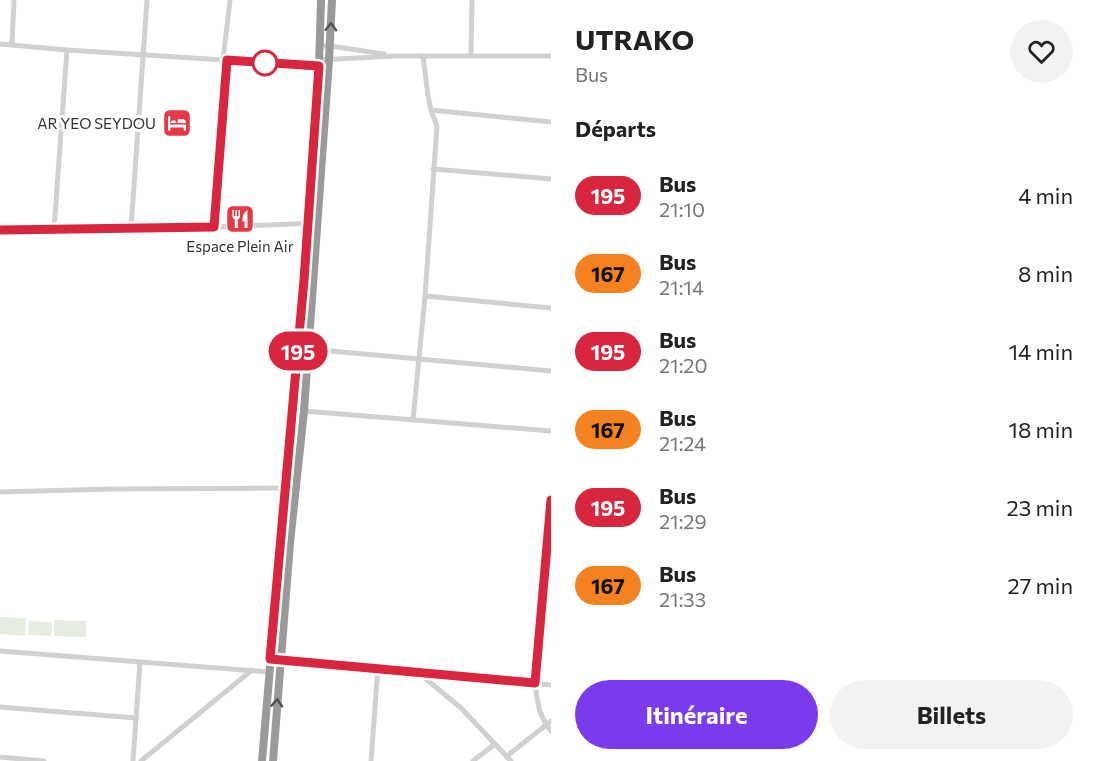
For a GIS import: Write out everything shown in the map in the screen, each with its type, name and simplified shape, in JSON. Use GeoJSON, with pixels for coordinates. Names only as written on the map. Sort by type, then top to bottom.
{"type":"FeatureCollection","features":[{"type":"Feature","properties":{"kind":"highway"},"geometry":{"type":"LineString","coordinates":[[262,761],[304,280],[319,63],[321,0]]}},
{"type":"Feature","properties":{"kind":"highway"},"geometry":{"type":"LineString","coordinates":[[273,761],[290,543],[304,411],[332,0]]}},
{"type":"Feature","properties":{"kind":"street"},"geometry":{"type":"LineString","coordinates":[[12,44],[14,0]]}},
{"type":"Feature","properties":{"kind":"street"},"geometry":{"type":"LineString","coordinates":[[131,228],[147,0]]}},
{"type":"Feature","properties":{"kind":"street"},"geometry":{"type":"LineString","coordinates":[[214,227],[230,0]]}},
{"type":"Feature","properties":{"kind":"street"},"geometry":{"type":"LineString","coordinates":[[471,56],[472,0]]}},
{"type":"Feature","properties":{"kind":"street"},"geometry":{"type":"LineString","coordinates":[[0,44],[225,60],[319,63],[329,60],[395,56],[551,56]]}},
{"type":"Feature","properties":{"kind":"street"},"geometry":{"type":"LineString","coordinates":[[320,46],[395,56]]}},
{"type":"Feature","properties":{"kind":"street"},"geometry":{"type":"LineString","coordinates":[[54,229],[67,50]]}},
{"type":"Feature","properties":{"kind":"street"},"geometry":{"type":"LineString","coordinates":[[413,420],[425,296],[437,126],[431,110],[423,56]]}},
{"type":"Feature","properties":{"kind":"street"},"geometry":{"type":"LineString","coordinates":[[431,110],[551,122]]}},
{"type":"Feature","properties":{"kind":"street"},"geometry":{"type":"LineString","coordinates":[[434,169],[551,179]]}},
{"type":"Feature","properties":{"kind":"street"},"geometry":{"type":"LineString","coordinates":[[0,230],[318,223]]}},
{"type":"Feature","properties":{"kind":"street"},"geometry":{"type":"LineString","coordinates":[[425,296],[551,309]]}},
{"type":"Feature","properties":{"kind":"street"},"geometry":{"type":"LineString","coordinates":[[298,348],[551,371]]}},
{"type":"Feature","properties":{"kind":"street"},"geometry":{"type":"LineString","coordinates":[[304,411],[551,431]]}},
{"type":"Feature","properties":{"kind":"street"},"geometry":{"type":"LineString","coordinates":[[0,492],[285,488]]}},
{"type":"Feature","properties":{"kind":"street"},"geometry":{"type":"LineString","coordinates":[[551,500],[549,552],[535,683],[537,703],[551,731]]}},
{"type":"Feature","properties":{"kind":"street"},"geometry":{"type":"LineString","coordinates":[[0,651],[270,672]]}},
{"type":"Feature","properties":{"kind":"street"},"geometry":{"type":"LineString","coordinates":[[270,659],[551,685]]}},
{"type":"Feature","properties":{"kind":"street"},"geometry":{"type":"LineString","coordinates":[[133,761],[140,662]]}},
{"type":"Feature","properties":{"kind":"street"},"geometry":{"type":"LineString","coordinates":[[371,761],[378,668]]}},
{"type":"Feature","properties":{"kind":"street"},"geometry":{"type":"LineString","coordinates":[[141,761],[252,670]]}},
{"type":"Feature","properties":{"kind":"street"},"geometry":{"type":"LineString","coordinates":[[419,673],[461,708],[509,758],[548,723]]}},
{"type":"Feature","properties":{"kind":"street"},"geometry":{"type":"LineString","coordinates":[[0,707],[136,718]]}},
{"type":"Feature","properties":{"kind":"street"},"geometry":{"type":"LineString","coordinates":[[473,761],[495,744]]}},
{"type":"Feature","properties":{"kind":"street"},"geometry":{"type":"LineString","coordinates":[[0,757],[44,761]]}},
{"type":"Feature","properties":{"kind":"shaded area"},"geometry":{"type":"Polygon","coordinates":[[[0,617],[26,618],[25,636],[0,634],[0,617]]]}},
{"type":"Feature","properties":{"kind":"shaded area"},"geometry":{"type":"Polygon","coordinates":[[[54,620],[86,621],[86,637],[54,636],[54,620]]]}},
{"type":"Feature","properties":{"kind":"shaded area"},"geometry":{"type":"Polygon","coordinates":[[[29,621],[52,622],[51,636],[28,635],[29,621]]]}},
{"type":"Feature","properties":{"kind":"bus line","name":"195"},"geometry":{"type":"LineString","coordinates":[[0,230],[214,227],[227,60],[319,66],[304,280],[270,659],[535,683],[551,500]]}},
{"type":"Feature","properties":{"kind":"place","name":"AR YEO SEYDOU"},"geometry":{"type":"Point","coordinates":[177,123]}},
{"type":"Feature","properties":{"kind":"place","name":"Espace Plein Air"},"geometry":{"type":"Point","coordinates":[240,219]}}]}
